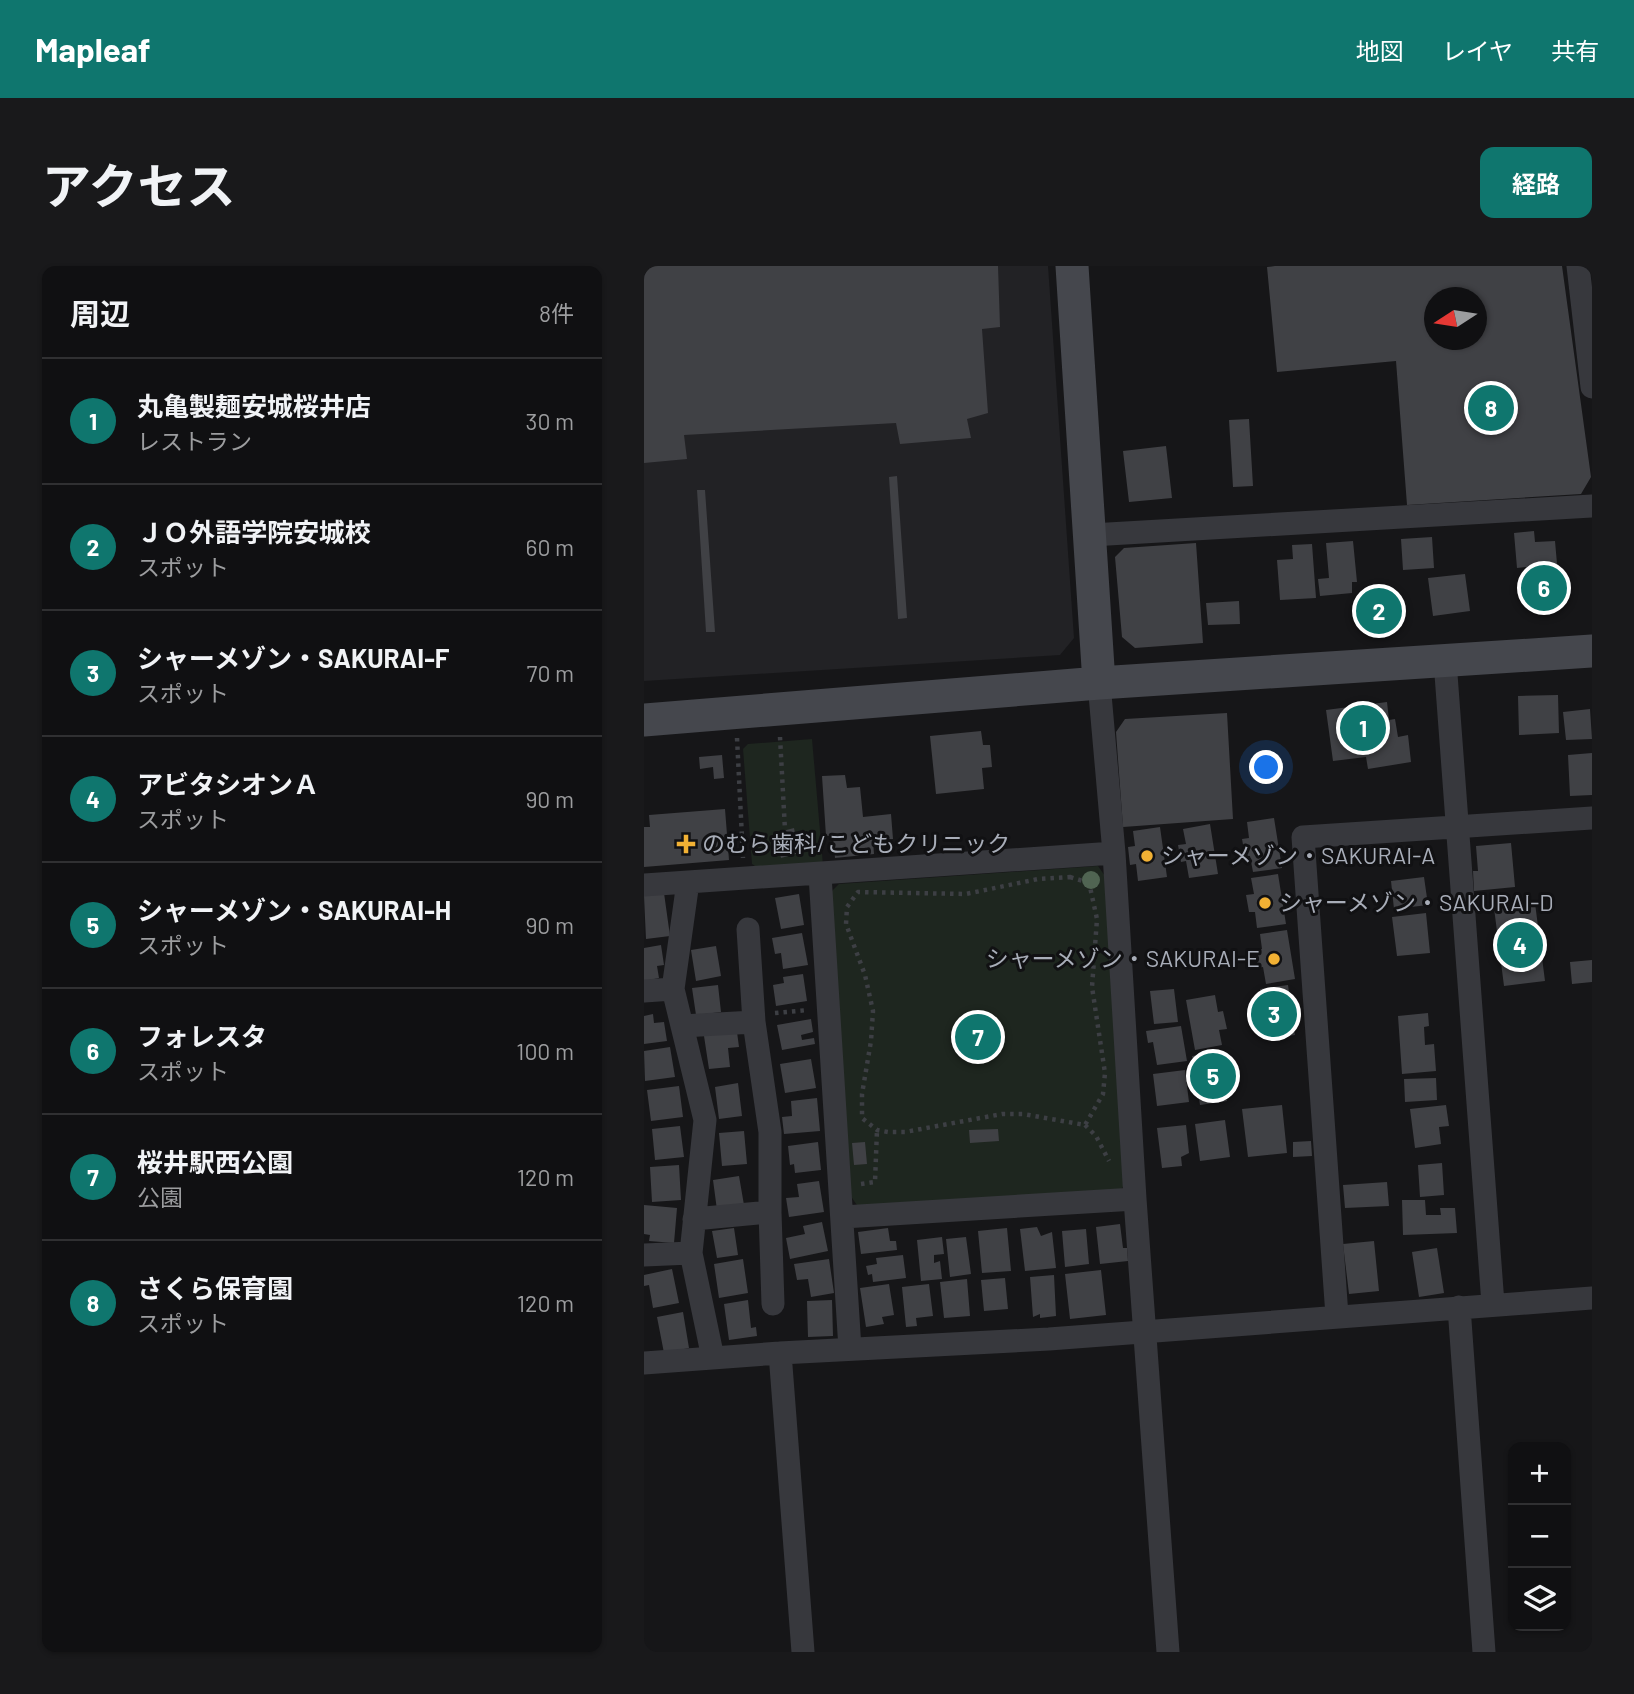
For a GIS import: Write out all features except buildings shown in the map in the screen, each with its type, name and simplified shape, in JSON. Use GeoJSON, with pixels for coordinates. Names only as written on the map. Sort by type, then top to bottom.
{"type":"FeatureCollection","features":[{"type":"Feature","properties":{"kind":"street"},"geometry":{"type":"LineString","coordinates":[[1072,266],[1168,1652]]}},
{"type":"Feature","properties":{"kind":"street"},"geometry":{"type":"LineString","coordinates":[[1577,266],[1592,387]]}},
{"type":"Feature","properties":{"kind":"street"},"geometry":{"type":"LineString","coordinates":[[1091,535],[1592,506]]}},
{"type":"Feature","properties":{"kind":"street"},"geometry":{"type":"LineString","coordinates":[[644,720],[1100,683],[1592,652]]}},
{"type":"Feature","properties":{"kind":"street"},"geometry":{"type":"LineString","coordinates":[[1445,662],[1493,1304]]}},
{"type":"Feature","properties":{"kind":"street"},"geometry":{"type":"LineString","coordinates":[[1337,1316],[1303,837],[1592,818]]}},
{"type":"Feature","properties":{"kind":"street"},"geometry":{"type":"LineString","coordinates":[[644,885],[1114,853]]}},
{"type":"Feature","properties":{"kind":"street"},"geometry":{"type":"LineString","coordinates":[[820,875],[850,1349]]}},
{"type":"Feature","properties":{"kind":"street"},"geometry":{"type":"LineString","coordinates":[[688,882],[673,989],[705,1120],[691,1253],[713,1358]]}},
{"type":"Feature","properties":{"kind":"street"},"geometry":{"type":"LineString","coordinates":[[748,929],[754,1019],[770,1132],[769,1212],[773,1304]]}},
{"type":"Feature","properties":{"kind":"street"},"geometry":{"type":"LineString","coordinates":[[644,991],[673,989]]}},
{"type":"Feature","properties":{"kind":"street"},"geometry":{"type":"LineString","coordinates":[[682,1026],[754,1019]]}},
{"type":"Feature","properties":{"kind":"street"},"geometry":{"type":"LineString","coordinates":[[843,1217],[1135,1199]]}},
{"type":"Feature","properties":{"kind":"street"},"geometry":{"type":"LineString","coordinates":[[694,1219],[769,1212]]}},
{"type":"Feature","properties":{"kind":"street"},"geometry":{"type":"LineString","coordinates":[[644,1255],[691,1253]]}},
{"type":"Feature","properties":{"kind":"street"},"geometry":{"type":"LineString","coordinates":[[644,1363],[1146,1331],[1592,1298]]}},
{"type":"Feature","properties":{"kind":"street"},"geometry":{"type":"LineString","coordinates":[[1460,1307],[1484,1652]]}},
{"type":"Feature","properties":{"kind":"street"},"geometry":{"type":"LineString","coordinates":[[780,1353],[803,1652]]}},
{"type":"Feature","properties":{"kind":"path"},"geometry":{"type":"LineString","coordinates":[[780,732],[785,830]]}},
{"type":"Feature","properties":{"kind":"path"},"geometry":{"type":"LineString","coordinates":[[737,737],[744,879]]}},
{"type":"Feature","properties":{"kind":"path"},"geometry":{"type":"LineString","coordinates":[[1084,1125],[1103,1094],[1105,1073],[1092,987],[1097,919],[1090,887],[1083,881],[1070,877],[1038,879],[966,894],[858,892],[847,907],[846,924],[865,975],[873,1011],[862,1094],[862,1118],[877,1130],[905,1132],[1002,1114],[1023,1114],[1084,1125],[1096,1136],[1110,1162]]}},
{"type":"Feature","properties":{"kind":"path"},"geometry":{"type":"LineString","coordinates":[[754,1019],[829,1008]]}},
{"type":"Feature","properties":{"kind":"path"},"geometry":{"type":"LineString","coordinates":[[849,1185],[875,1182],[877,1130]]}},
{"type":"Feature","properties":{"kind":"shaded area"},"geometry":{"type":"Polygon","coordinates":[[[644,266],[1048,266],[1074,638],[1060,655],[644,681],[644,266]]]}},
{"type":"Feature","properties":{"kind":"shaded area"},"geometry":{"type":"Polygon","coordinates":[[[812,739],[823,865],[758,868],[752,864],[743,749],[748,744],[812,739]]]}},
{"type":"Feature","properties":{"kind":"shaded area"},"geometry":{"type":"Polygon","coordinates":[[[1098,866],[1105,876],[1127,1181],[1119,1192],[861,1211],[850,1195],[831,892],[839,884],[1098,866]]]}},
{"type":"Feature","properties":{"kind":"place","name":"さくら保育園"},"geometry":{"type":"Point","coordinates":[1491,408]}},
{"type":"Feature","properties":{"kind":"place","name":"フォレスタ"},"geometry":{"type":"Point","coordinates":[1544,588]}},
{"type":"Feature","properties":{"kind":"place","name":"ＪＯ外語学院安城校"},"geometry":{"type":"Point","coordinates":[1379,611]}},
{"type":"Feature","properties":{"kind":"place","name":"丸亀製麺安城桜井店"},"geometry":{"type":"Point","coordinates":[1363,728]}},
{"type":"Feature","properties":{"kind":"place","name":"のむら歯科/こどもクリニック"},"geometry":{"type":"Point","coordinates":[686,844]}},
{"type":"Feature","properties":{"kind":"place","name":"シャーメゾン・SAKURAI-A"},"geometry":{"type":"Point","coordinates":[1147,856]}},
{"type":"Feature","properties":{"kind":"place","name":"シャーメゾン・SAKURAI-D"},"geometry":{"type":"Point","coordinates":[1265,903]}},
{"type":"Feature","properties":{"kind":"place","name":"アビタシオンＡ"},"geometry":{"type":"Point","coordinates":[1520,945]}},
{"type":"Feature","properties":{"kind":"place","name":"シャーメゾン・SAKURAI-E"},"geometry":{"type":"Point","coordinates":[1274,959]}},
{"type":"Feature","properties":{"kind":"place","name":"シャーメゾン・SAKURAI-F"},"geometry":{"type":"Point","coordinates":[1274,1014]}},
{"type":"Feature","properties":{"kind":"place","name":"桜井駅西公園"},"geometry":{"type":"Point","coordinates":[978,1037]}},
{"type":"Feature","properties":{"kind":"place","name":"シャーメゾン・SAKURAI-H"},"geometry":{"type":"Point","coordinates":[1213,1076]}}]}
